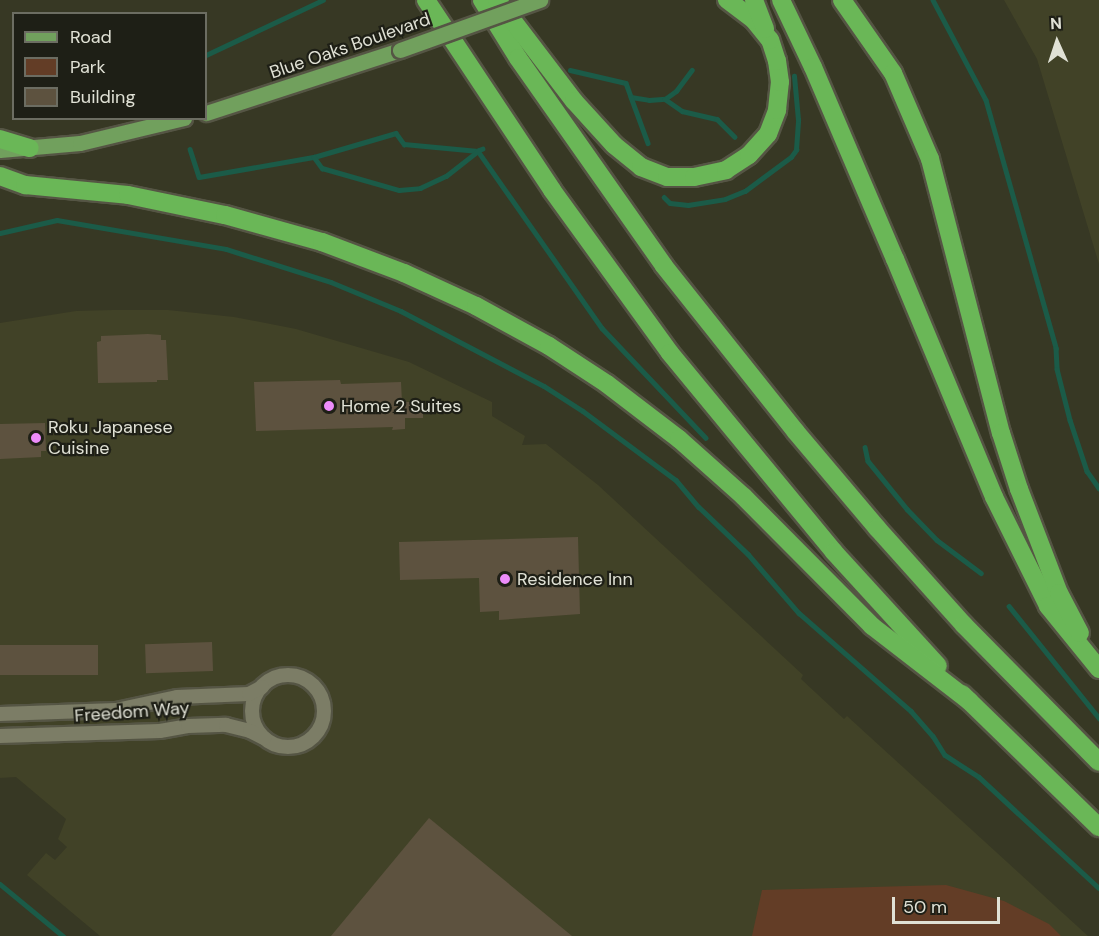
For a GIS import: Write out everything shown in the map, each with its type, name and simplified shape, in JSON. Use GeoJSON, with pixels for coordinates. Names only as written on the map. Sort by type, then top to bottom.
{"type":"FeatureCollection","features":[{"type":"Feature","properties":{"kind":"highway"},"geometry":{"type":"LineString","coordinates":[[426,0],[552,190],[670,353],[827,543],[969,701],[1099,827]]}},
{"type":"Feature","properties":{"kind":"highway"},"geometry":{"type":"LineString","coordinates":[[482,0],[531,78],[657,257],[796,432],[877,528],[964,625],[1099,762]]}},
{"type":"Feature","properties":{"kind":"highway"},"geometry":{"type":"LineString","coordinates":[[497,0],[574,101],[614,145],[642,167],[667,177],[694,177],[726,170],[749,155],[768,134],[777,110],[780,82],[777,61],[754,0]]}},
{"type":"Feature","properties":{"kind":"highway"},"geometry":{"type":"LineString","coordinates":[[727,0],[754,20],[770,40]]}},
{"type":"Feature","properties":{"kind":"highway"},"geometry":{"type":"LineString","coordinates":[[781,0],[813,66],[993,497],[1048,606],[1098,667]]}},
{"type":"Feature","properties":{"kind":"highway"},"geometry":{"type":"LineString","coordinates":[[842,0],[893,73],[930,159],[1001,433],[1018,489],[1059,593],[1098,667]]}},
{"type":"Feature","properties":{"kind":"highway"},"geometry":{"type":"LineString","coordinates":[[0,139],[30,148]]}},
{"type":"Feature","properties":{"kind":"highway"},"geometry":{"type":"LineString","coordinates":[[0,176],[25,185]]}},
{"type":"Feature","properties":{"kind":"highway"},"geometry":{"type":"LineString","coordinates":[[0,186],[25,185],[128,195],[225,215],[322,242],[404,273],[477,306],[549,346],[607,384],[679,439],[744,497],[872,626],[969,701]]}},
{"type":"Feature","properties":{"kind":"main road","name":"Blue Oaks Boulevard"},"geometry":{"type":"LineString","coordinates":[[207,113],[400,50],[540,0]]}},
{"type":"Feature","properties":{"kind":"main road"},"geometry":{"type":"LineString","coordinates":[[0,150],[80,142],[175,120]]}},
{"type":"Feature","properties":{"kind":"street"},"geometry":{"type":"LineString","coordinates":[[287,675],[305,679],[319,692],[324,710],[324,719],[315,736],[299,746],[281,747],[264,738],[258,731],[252,713],[256,695],[262,687],[278,677],[287,675]]}},
{"type":"Feature","properties":{"kind":"street","name":"Freedom Way"},"geometry":{"type":"LineString","coordinates":[[0,714],[116,710],[177,697],[249,694],[262,687]]}},
{"type":"Feature","properties":{"kind":"street","name":"Freedom Way"},"geometry":{"type":"LineString","coordinates":[[0,736],[160,731],[188,726],[226,725],[250,731],[264,738]]}},
{"type":"Feature","properties":{"kind":"shaded area"},"geometry":{"type":"Polygon","coordinates":[[[1004,0],[1099,0],[1099,264],[1037,59],[1004,0]]]}},
{"type":"Feature","properties":{"kind":"shaded area"},"geometry":{"type":"Polygon","coordinates":[[[168,310],[234,317],[296,329],[409,362],[492,402],[492,416],[525,436],[522,445],[546,444],[598,485],[803,675],[801,679],[844,719],[847,716],[1088,936],[100,936],[27,875],[46,853],[55,860],[67,847],[58,839],[66,819],[16,777],[0,778],[0,323],[76,311],[168,310]]]}},
{"type":"Feature","properties":{"kind":"green space"},"geometry":{"type":"Polygon","coordinates":[[[946,885],[1004,901],[1049,924],[1061,936],[752,936],[762,890],[946,885]]]}},
{"type":"Feature","properties":{"kind":"building"},"geometry":{"type":"Polygon","coordinates":[[[161,335],[161,340],[166,340],[168,380],[98,383],[97,342],[101,341],[101,336],[161,335]]]}},
{"type":"Feature","properties":{"kind":"building","name":"Home 2 Suites"},"geometry":{"type":"Polygon","coordinates":[[[340,380],[341,384],[401,382],[402,402],[423,402],[423,418],[405,418],[405,429],[392,430],[393,427],[256,431],[254,382],[340,380]]]}},
{"type":"Feature","properties":{"kind":"building"},"geometry":{"type":"Polygon","coordinates":[[[45,423],[46,451],[41,451],[41,457],[0,459],[0,424],[45,423]]]}},
{"type":"Feature","properties":{"kind":"building","name":"Residence Inn"},"geometry":{"type":"Polygon","coordinates":[[[578,537],[580,614],[499,620],[499,611],[480,612],[479,578],[400,580],[399,542],[578,537]]]}},
{"type":"Feature","properties":{"kind":"building"},"geometry":{"type":"Polygon","coordinates":[[[212,642],[213,671],[146,673],[145,644],[212,642]]]}},
{"type":"Feature","properties":{"kind":"building"},"geometry":{"type":"Polygon","coordinates":[[[0,645],[98,645],[98,675],[0,675],[0,645]]]}},
{"type":"Feature","properties":{"kind":"building"},"geometry":{"type":"Polygon","coordinates":[[[429,818],[572,936],[331,936],[429,818]]]}},
{"type":"Feature","properties":{"kind":"waterway"},"geometry":{"type":"LineString","coordinates":[[207,55],[323,0]]}},
{"type":"Feature","properties":{"kind":"waterway"},"geometry":{"type":"LineString","coordinates":[[933,0],[986,100],[1056,348],[1057,369],[1070,420],[1087,471],[1099,488]]}},
{"type":"Feature","properties":{"kind":"waterway"},"geometry":{"type":"LineString","coordinates":[[570,70],[626,83],[631,97],[649,100],[665,99],[676,91],[692,70]]}},
{"type":"Feature","properties":{"kind":"waterway"},"geometry":{"type":"LineString","coordinates":[[664,197],[670,203],[688,205],[725,199],[745,191],[791,157],[796,150],[798,120],[794,76]]}},
{"type":"Feature","properties":{"kind":"waterway"},"geometry":{"type":"LineString","coordinates":[[631,97],[648,143]]}},
{"type":"Feature","properties":{"kind":"waterway"},"geometry":{"type":"LineString","coordinates":[[665,99],[682,111],[717,119],[735,137]]}},
{"type":"Feature","properties":{"kind":"waterway"},"geometry":{"type":"LineString","coordinates":[[190,149],[199,177],[314,157],[396,133],[404,144],[478,151]]}},
{"type":"Feature","properties":{"kind":"waterway"},"geometry":{"type":"LineString","coordinates":[[483,149],[478,151],[602,328],[706,438]]}},
{"type":"Feature","properties":{"kind":"waterway"},"geometry":{"type":"LineString","coordinates":[[314,157],[322,168],[399,190],[420,188],[446,176],[478,151]]}},
{"type":"Feature","properties":{"kind":"waterway"},"geometry":{"type":"LineString","coordinates":[[0,233],[57,220],[226,249],[331,282],[401,311],[544,386],[583,411],[676,480],[699,507],[748,554],[799,613],[911,711],[933,736],[945,755],[979,777],[1099,888]]}},
{"type":"Feature","properties":{"kind":"waterway"},"geometry":{"type":"LineString","coordinates":[[865,447],[868,461],[907,509],[937,540],[981,573]]}},
{"type":"Feature","properties":{"kind":"waterway"},"geometry":{"type":"LineString","coordinates":[[1009,606],[1099,718]]}},
{"type":"Feature","properties":{"kind":"waterway"},"geometry":{"type":"LineString","coordinates":[[0,884],[63,936]]}},
{"type":"Feature","properties":{"kind":"place","name":"Home 2 Suites"},"geometry":{"type":"Point","coordinates":[329,406]}},
{"type":"Feature","properties":{"kind":"place","name":"Roku Japanese Cuisine"},"geometry":{"type":"Point","coordinates":[36,438]}},
{"type":"Feature","properties":{"kind":"place","name":"Residence Inn"},"geometry":{"type":"Point","coordinates":[505,579]}}]}
